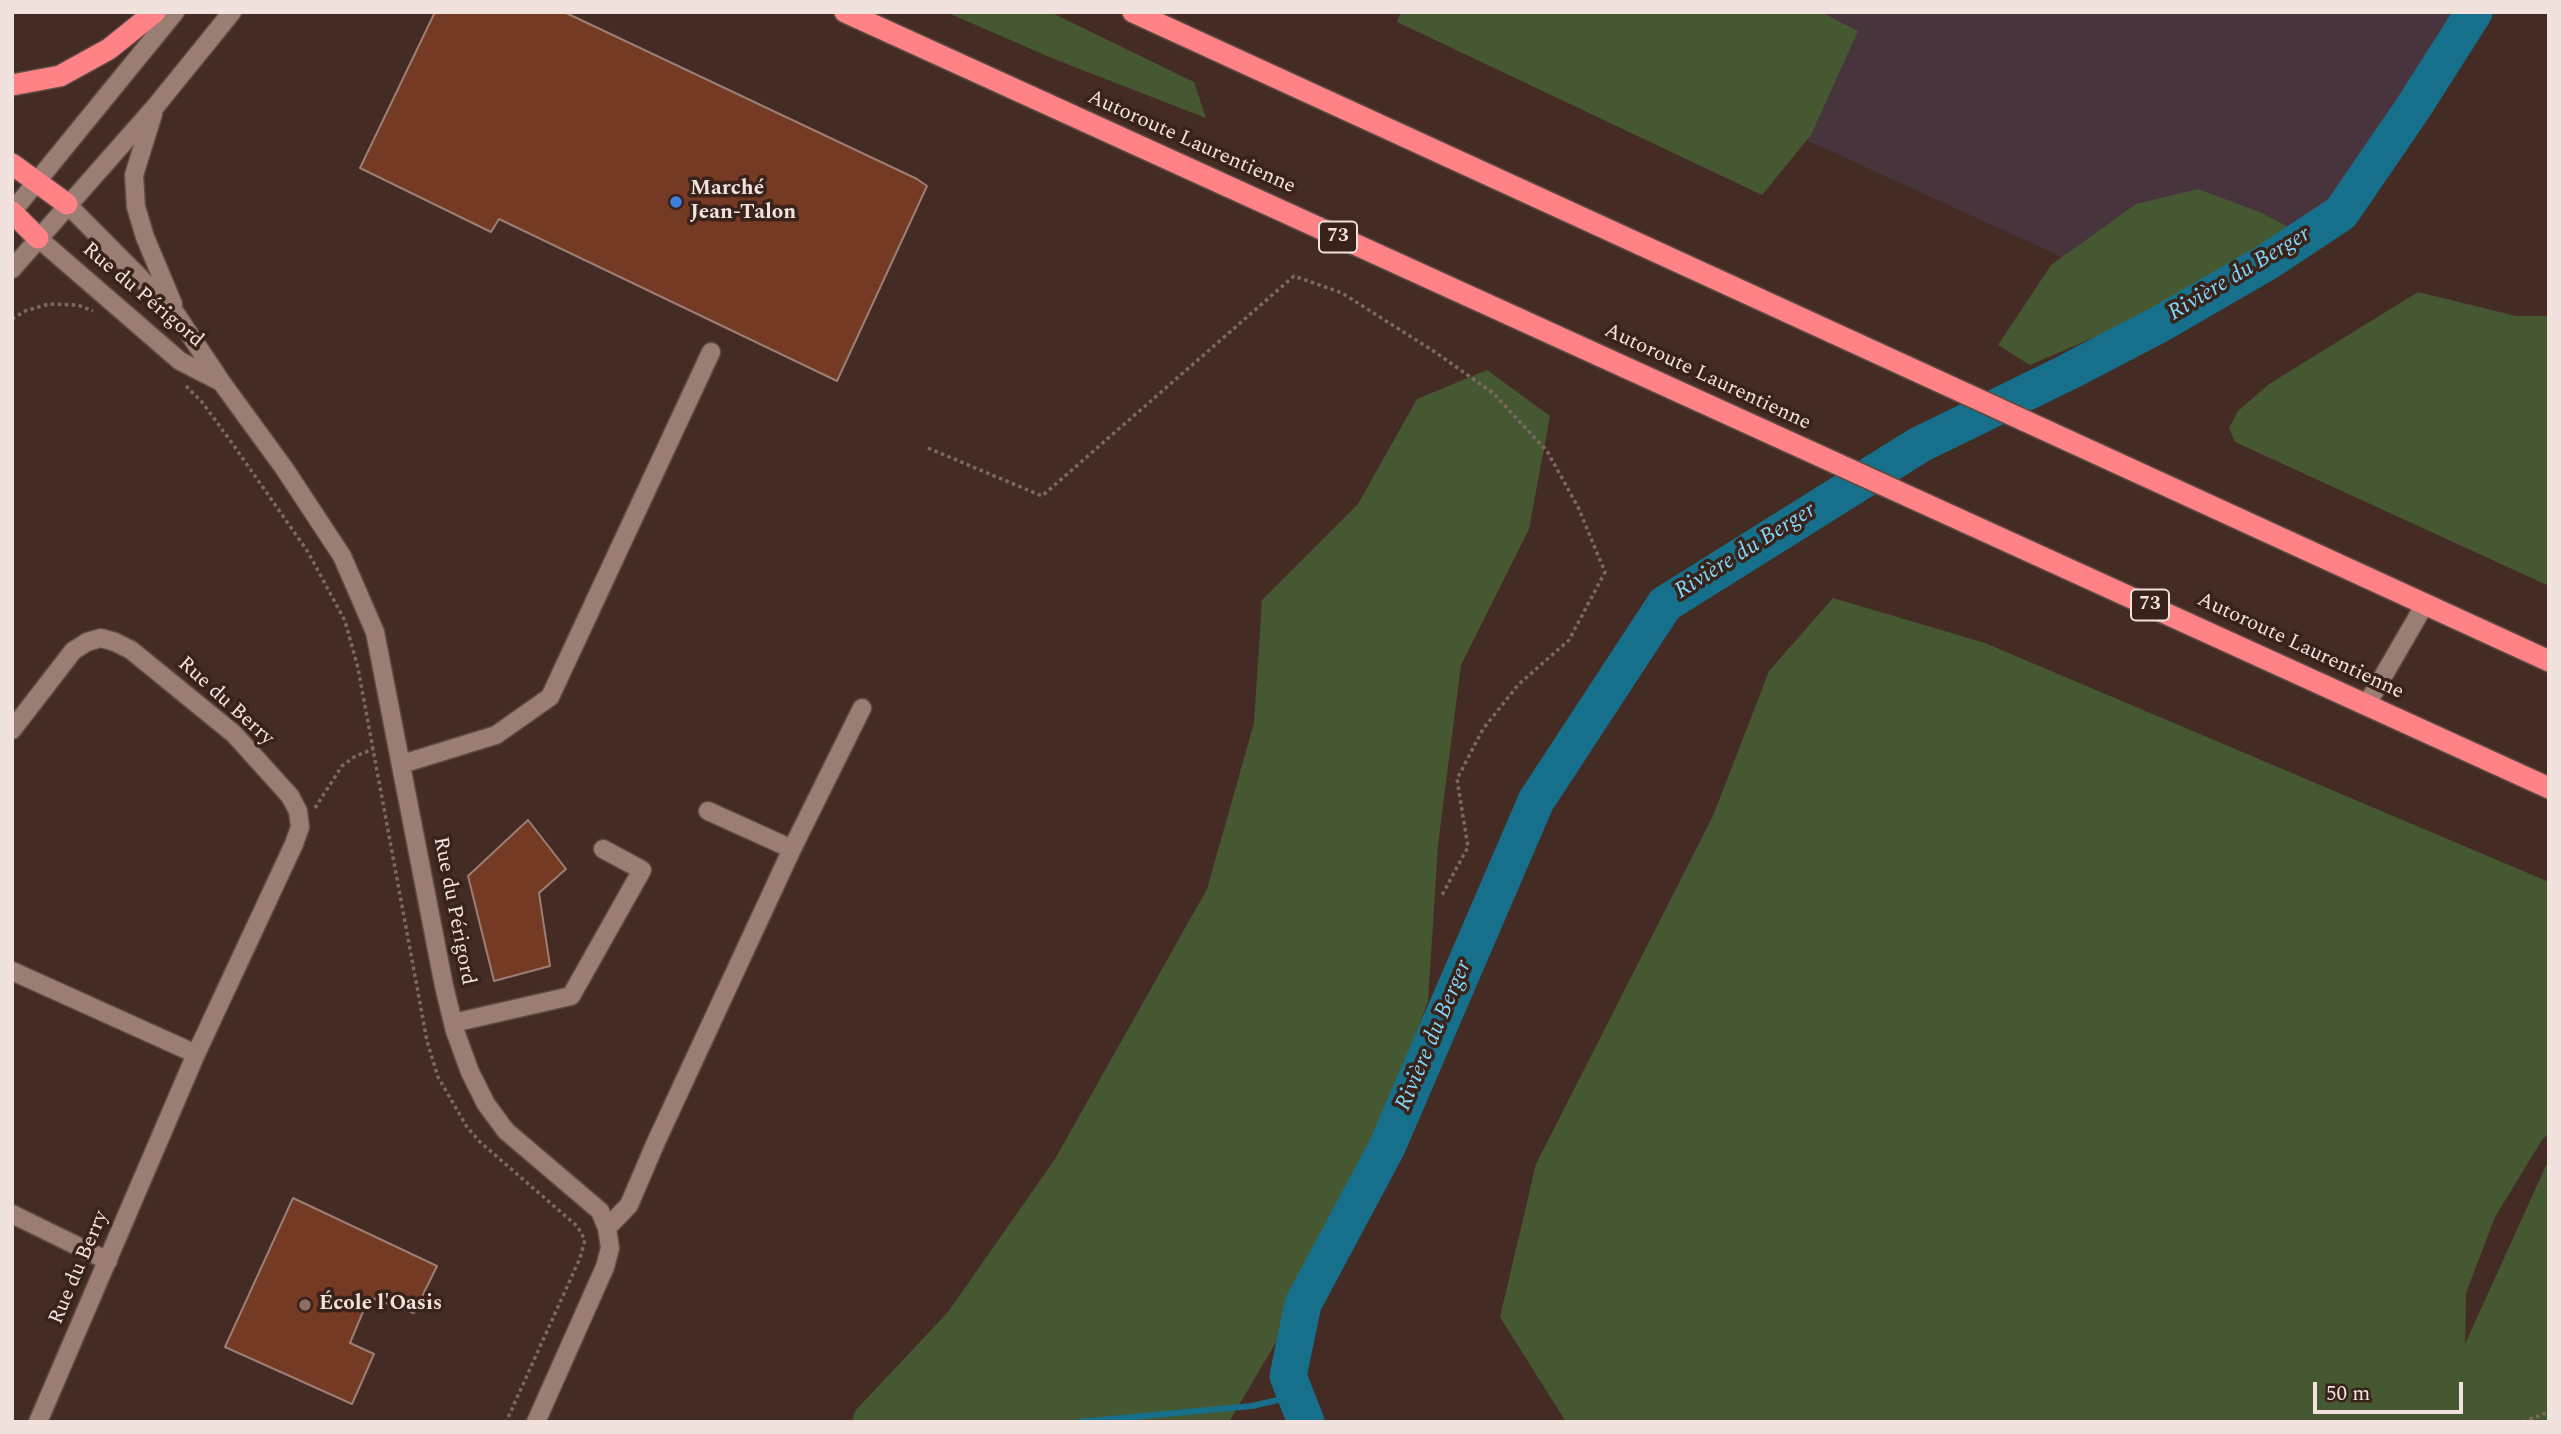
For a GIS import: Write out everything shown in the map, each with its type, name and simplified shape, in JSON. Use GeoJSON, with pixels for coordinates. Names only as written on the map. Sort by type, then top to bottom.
{"type":"FeatureCollection","features":[{"type":"Feature","properties":{"kind":"highway"},"geometry":{"type":"LineString","coordinates":[[12,85],[60,76],[109,49],[155,12]]}},
{"type":"Feature","properties":{"kind":"highway","name":"Autoroute Laurentienne"},"geometry":{"type":"LineString","coordinates":[[845,12],[2549,788]]}},
{"type":"Feature","properties":{"kind":"highway"},"geometry":{"type":"LineString","coordinates":[[1133,12],[2549,661]]}},
{"type":"Feature","properties":{"kind":"highway"},"geometry":{"type":"LineString","coordinates":[[12,164],[67,204]]}},
{"type":"Feature","properties":{"kind":"highway"},"geometry":{"type":"LineString","coordinates":[[12,212],[38,238]]}},
{"type":"Feature","properties":{"kind":"street"},"geometry":{"type":"LineString","coordinates":[[12,212],[175,12]]}},
{"type":"Feature","properties":{"kind":"street"},"geometry":{"type":"LineString","coordinates":[[12,269],[155,107],[232,12]]}},
{"type":"Feature","properties":{"kind":"street"},"geometry":{"type":"LineString","coordinates":[[155,107],[134,175],[136,207],[176,314]]}},
{"type":"Feature","properties":{"kind":"street","name":"Rue du Périgord"},"geometry":{"type":"LineString","coordinates":[[67,204],[176,314],[342,556],[375,632],[453,1023],[470,1072],[486,1104],[506,1131],[600,1211],[607,1228]]}},
{"type":"Feature","properties":{"kind":"street","name":"Rue du Périgord"},"geometry":{"type":"LineString","coordinates":[[38,238],[180,362],[222,383]]}},
{"type":"Feature","properties":{"kind":"street"},"geometry":{"type":"LineString","coordinates":[[402,764],[496,735],[550,697],[711,352]]}},
{"type":"Feature","properties":{"kind":"street"},"geometry":{"type":"LineString","coordinates":[[2367,704],[2425,604]]}},
{"type":"Feature","properties":{"kind":"street","name":"Rue du Berry"},"geometry":{"type":"LineString","coordinates":[[12,730],[73,651],[87,642],[101,638],[115,642],[131,650],[234,734],[290,796],[298,811],[300,827],[196,1054],[38,1422]]}},
{"type":"Feature","properties":{"kind":"street"},"geometry":{"type":"LineString","coordinates":[[536,1422],[605,1267],[610,1248],[607,1228],[629,1205],[792,849],[862,708]]}},
{"type":"Feature","properties":{"kind":"street"},"geometry":{"type":"LineString","coordinates":[[708,811],[792,849]]}},
{"type":"Feature","properties":{"kind":"street"},"geometry":{"type":"LineString","coordinates":[[453,1023],[571,996],[642,870],[603,849]]}},
{"type":"Feature","properties":{"kind":"street"},"geometry":{"type":"LineString","coordinates":[[12,971],[196,1054]]}},
{"type":"Feature","properties":{"kind":"street"},"geometry":{"type":"LineString","coordinates":[[12,1214],[108,1261]]}},
{"type":"Feature","properties":{"kind":"path"},"geometry":{"type":"LineString","coordinates":[[928,448],[1042,496],[1294,276],[1342,293],[1435,352],[1493,393],[1548,451],[1578,507],[1605,572],[1569,640],[1518,685],[1483,729],[1457,779],[1468,847],[1442,895]]}},
{"type":"Feature","properties":{"kind":"path"},"geometry":{"type":"LineString","coordinates":[[12,319],[25,311],[57,304],[78,305],[100,314]]}},
{"type":"Feature","properties":{"kind":"path"},"geometry":{"type":"LineString","coordinates":[[183,383],[202,402],[308,552],[345,621],[354,651],[428,1041],[438,1077],[467,1127],[480,1142],[576,1226],[585,1240],[580,1258],[506,1422]]}},
{"type":"Feature","properties":{"kind":"path"},"geometry":{"type":"LineString","coordinates":[[300,827],[342,766],[373,749]]}},
{"type":"Feature","properties":{"kind":"path"},"geometry":{"type":"LineString","coordinates":[[2523,1422],[2549,1412]]}},
{"type":"Feature","properties":{"kind":"shaded area"},"geometry":{"type":"Polygon","coordinates":[[[1527,12],[2475,12],[2453,79],[2327,235],[2184,313],[1527,12]]]}},
{"type":"Feature","properties":{"kind":"green space"},"geometry":{"type":"Polygon","coordinates":[[[946,12],[1050,12],[1194,82],[1206,118],[1054,59],[946,12]]]}},
{"type":"Feature","properties":{"kind":"green space"},"geometry":{"type":"Polygon","coordinates":[[[1401,12],[1821,12],[1858,31],[1811,135],[1762,195],[1397,22],[1401,12]]]}},
{"type":"Feature","properties":{"kind":"green space"},"geometry":{"type":"Polygon","coordinates":[[[2198,189],[2262,213],[2292,229],[2162,308],[2030,365],[1998,345],[2051,265],[2136,204],[2198,189]]]}},
{"type":"Feature","properties":{"kind":"green space"},"geometry":{"type":"Polygon","coordinates":[[[2418,292],[2516,316],[2549,316],[2549,586],[2235,442],[2229,428],[2238,411],[2269,384],[2418,292]]]}},
{"type":"Feature","properties":{"kind":"green space"},"geometry":{"type":"Polygon","coordinates":[[[1487,370],[1550,416],[1529,529],[1461,665],[1438,845],[1428,1001],[1355,1208],[1229,1422],[852,1422],[855,1411],[948,1312],[1055,1159],[1207,889],[1254,723],[1262,600],[1358,504],[1417,399],[1487,370]]]}},
{"type":"Feature","properties":{"kind":"green space"},"geometry":{"type":"Polygon","coordinates":[[[1833,598],[1985,643],[2549,882],[2549,1133],[2542,1140],[2495,1217],[2466,1293],[2465,1344],[2549,1159],[2549,1422],[1566,1422],[1500,1317],[1536,1164],[1713,816],[1769,671],[1833,598]]]}},
{"type":"Feature","properties":{"kind":"building","name":"Marché Jean-Talon"},"geometry":{"type":"Polygon","coordinates":[[[435,12],[564,12],[927,186],[837,381],[499,219],[491,232],[360,168],[435,12]]]}},
{"type":"Feature","properties":{"kind":"building"},"geometry":{"type":"Polygon","coordinates":[[[528,820],[566,869],[539,893],[550,966],[494,981],[468,876],[528,820]]]}},
{"type":"Feature","properties":{"kind":"building","name":"École l'Oasis"},"geometry":{"type":"Polygon","coordinates":[[[293,1198],[437,1266],[414,1313],[369,1297],[350,1343],[374,1354],[352,1404],[225,1347],[293,1198]]]}},
{"type":"Feature","properties":{"kind":"waterway","name":"Rivière du Berger"},"geometry":{"type":"LineString","coordinates":[[1306,1422],[1288,1376],[1303,1304],[1387,1147],[1536,801],[1665,604],[1919,445],[2160,324],[2267,262],[2341,213],[2413,108],[2474,12]]}},
{"type":"Feature","properties":{"kind":"waterway"},"geometry":{"type":"LineString","coordinates":[[1079,1422],[1252,1406],[1295,1396]]}},
{"type":"Feature","properties":{"kind":"place","name":"Marché Jean-Talon"},"geometry":{"type":"Point","coordinates":[676,202]}},
{"type":"Feature","properties":{"kind":"place","name":"École l'Oasis"},"geometry":{"type":"Point","coordinates":[305,1305]}}]}
